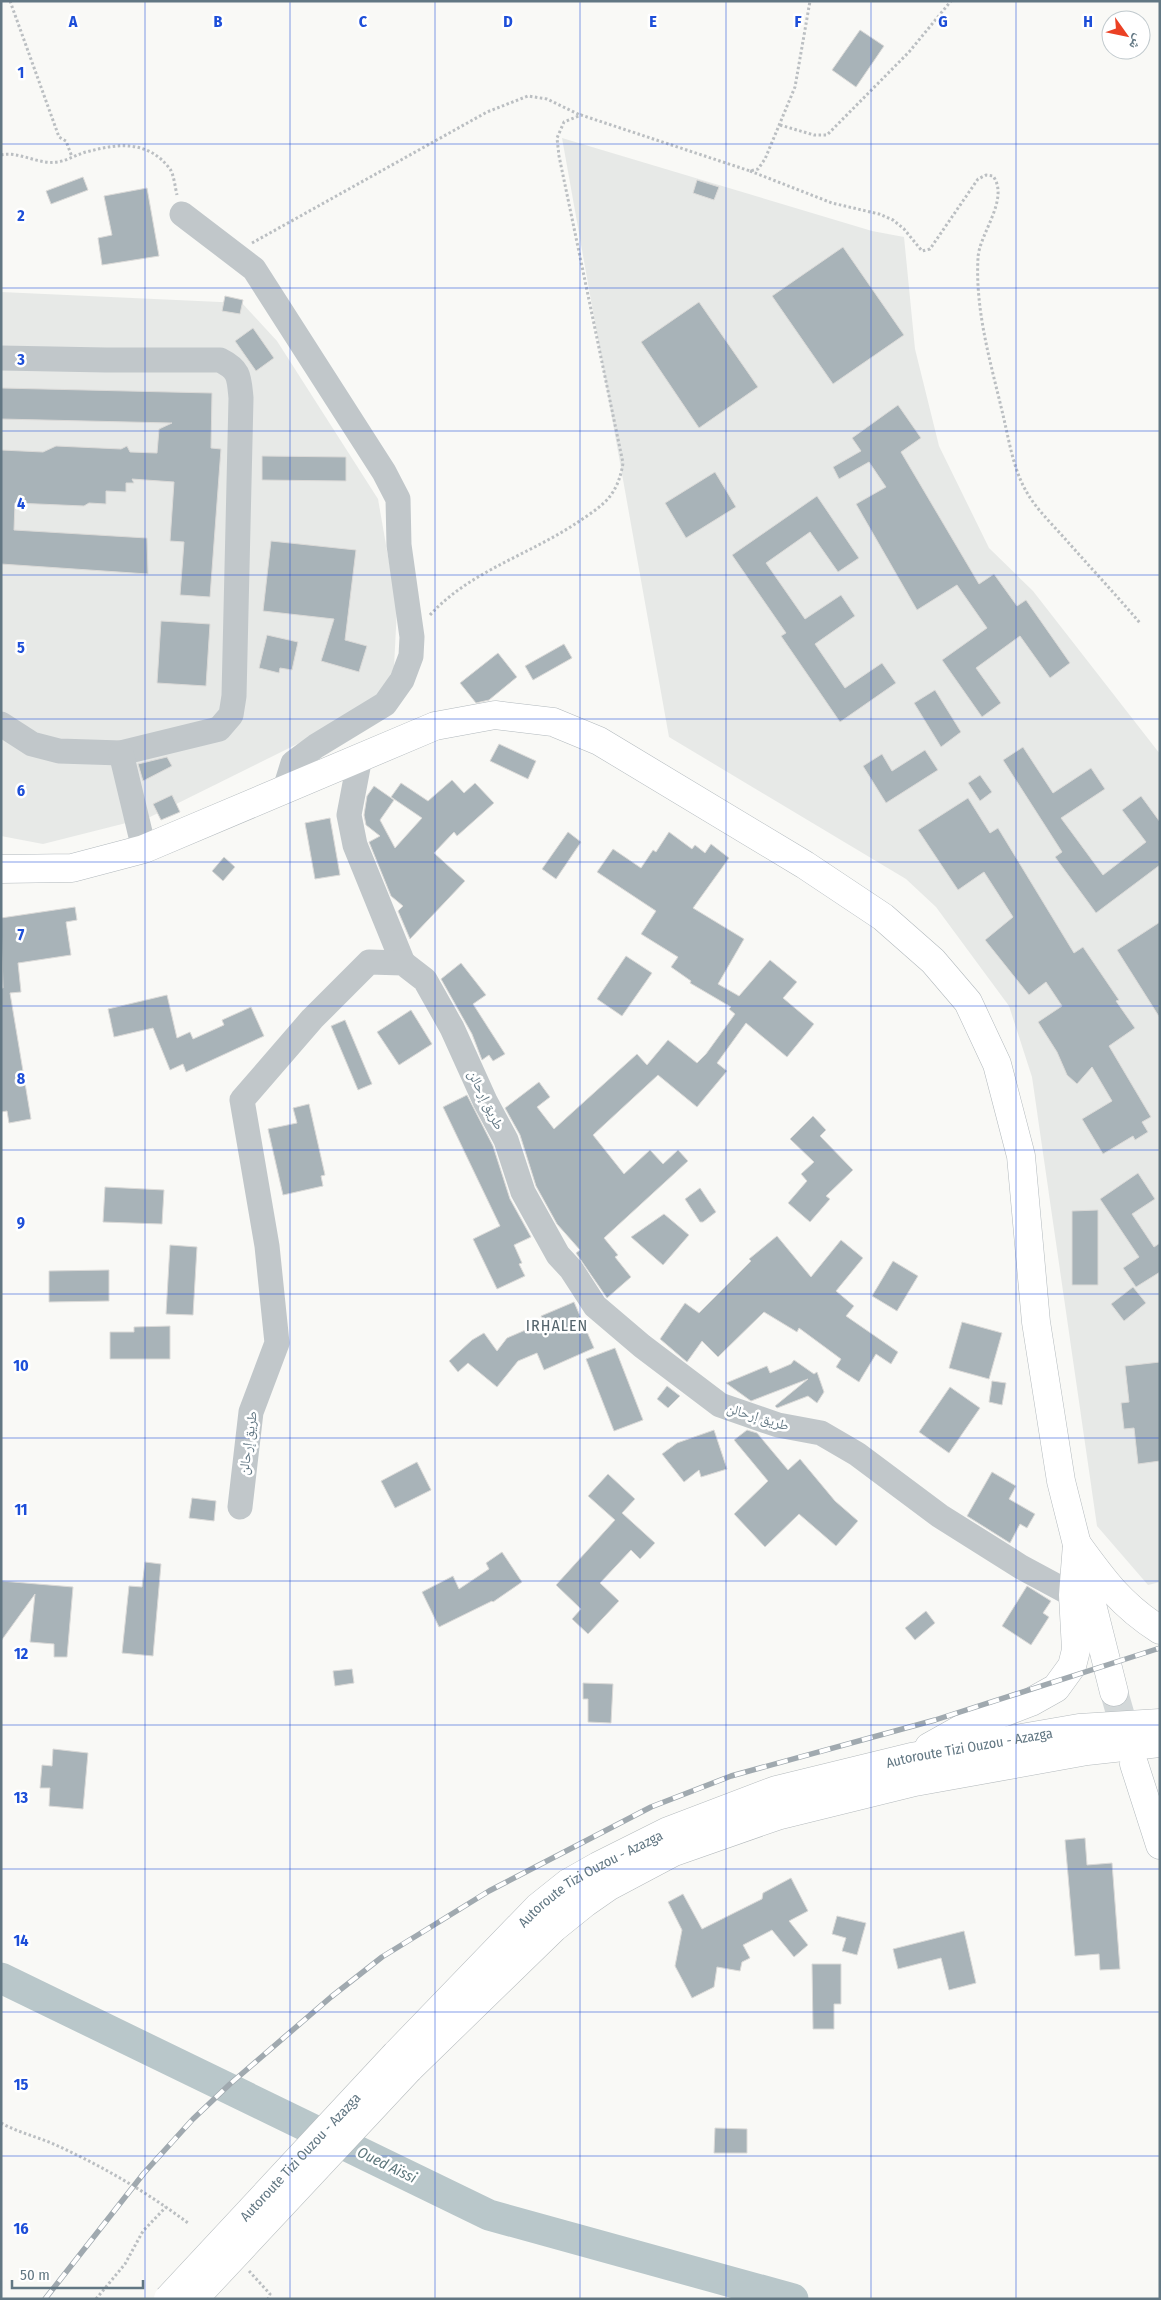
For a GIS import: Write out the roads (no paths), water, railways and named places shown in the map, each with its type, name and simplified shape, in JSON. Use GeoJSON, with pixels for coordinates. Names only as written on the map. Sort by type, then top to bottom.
{"type":"FeatureCollection","features":[{"type":"Feature","properties":{"kind":"main road"},"geometry":{"type":"LineString","coordinates":[[1,869],[72,868],[144,849],[435,726],[495,715],[553,722],[599,741],[805,865],[883,917],[932,962],[968,1002],[997,1064],[1021,1156],[1036,1322],[1060,1481],[1114,1692]]}},
{"type":"Feature","properties":{"kind":"main road"},"geometry":{"type":"LineString","coordinates":[[911,1757],[963,1728],[1030,1702],[1056,1688],[1072,1666],[1076,1650],[1073,1595],[1076,1544]]}},
{"type":"Feature","properties":{"kind":"main road"},"geometry":{"type":"LineString","coordinates":[[1076,1544],[1111,1591],[1136,1615],[1160,1630]]}},
{"type":"Feature","properties":{"kind":"main road","name":"Autoroute Tizi Ouzou - Azazga"},"geometry":{"type":"LineString","coordinates":[[194,2299],[538,1907],[568,1883],[668,1830],[776,1790],[911,1757],[1080,1728],[1160,1723]]}},
{"type":"Feature","properties":{"kind":"main road","name":"Autoroute Tizi Ouzou - Azazga"},"geometry":{"type":"LineString","coordinates":[[168,2299],[402,2062],[554,1928],[608,1887],[674,1852],[777,1816],[915,1782],[1087,1751],[1160,1744]]}},
{"type":"Feature","properties":{"kind":"main road"},"geometry":{"type":"LineString","coordinates":[[1134,1764],[1160,1845]]}},
{"type":"Feature","properties":{"kind":"street"},"geometry":{"type":"LineString","coordinates":[[182,214],[254,269],[384,472],[398,499],[399,545],[412,636],[411,656],[405,672],[385,704],[316,746],[293,763],[285,789]]}},
{"type":"Feature","properties":{"kind":"street"},"geometry":{"type":"LineString","coordinates":[[1,358],[220,360],[232,366],[238,374],[241,398],[236,646],[234,696],[231,715],[219,729],[120,753],[59,751],[32,744],[1,724]]}},
{"type":"Feature","properties":{"kind":"street"},"geometry":{"type":"LineString","coordinates":[[120,753],[144,849]]}},
{"type":"Feature","properties":{"kind":"street"},"geometry":{"type":"LineString","coordinates":[[360,757],[349,815],[354,845],[403,963]]}},
{"type":"Feature","properties":{"kind":"street","name":"طريق إرحالن"},"geometry":{"type":"LineString","coordinates":[[240,1507],[251,1412],[277,1343],[267,1246],[242,1100],[312,1019],[368,962],[403,963],[425,980],[452,1028],[485,1101],[506,1140],[523,1192],[558,1255],[571,1269],[595,1306],[648,1352],[720,1405],[778,1426],[821,1433],[857,1454],[940,1516],[1021,1567],[1073,1595]]}},
{"type":"Feature","properties":{"kind":"waterway","name":"Oued Aïssi"},"geometry":{"type":"LineString","coordinates":[[1,1978],[489,2215],[793,2299]]}},
{"type":"Feature","properties":{"kind":"tunnel"},"geometry":{"type":"LineString","coordinates":[[1114,1692],[1130,1748]]}},
{"type":"Feature","properties":{"kind":"railway"},"geometry":{"type":"LineString","coordinates":[[45,2299],[144,2173],[193,2119],[230,2084],[331,1997],[382,1957],[489,1891],[651,1807],[731,1776],[935,1720],[1160,1648]]}},
{"type":"Feature","properties":{"kind":"district","name":"IRḤALEN"},"geometry":{"type":"Point","coordinates":[557,1325]}}]}
